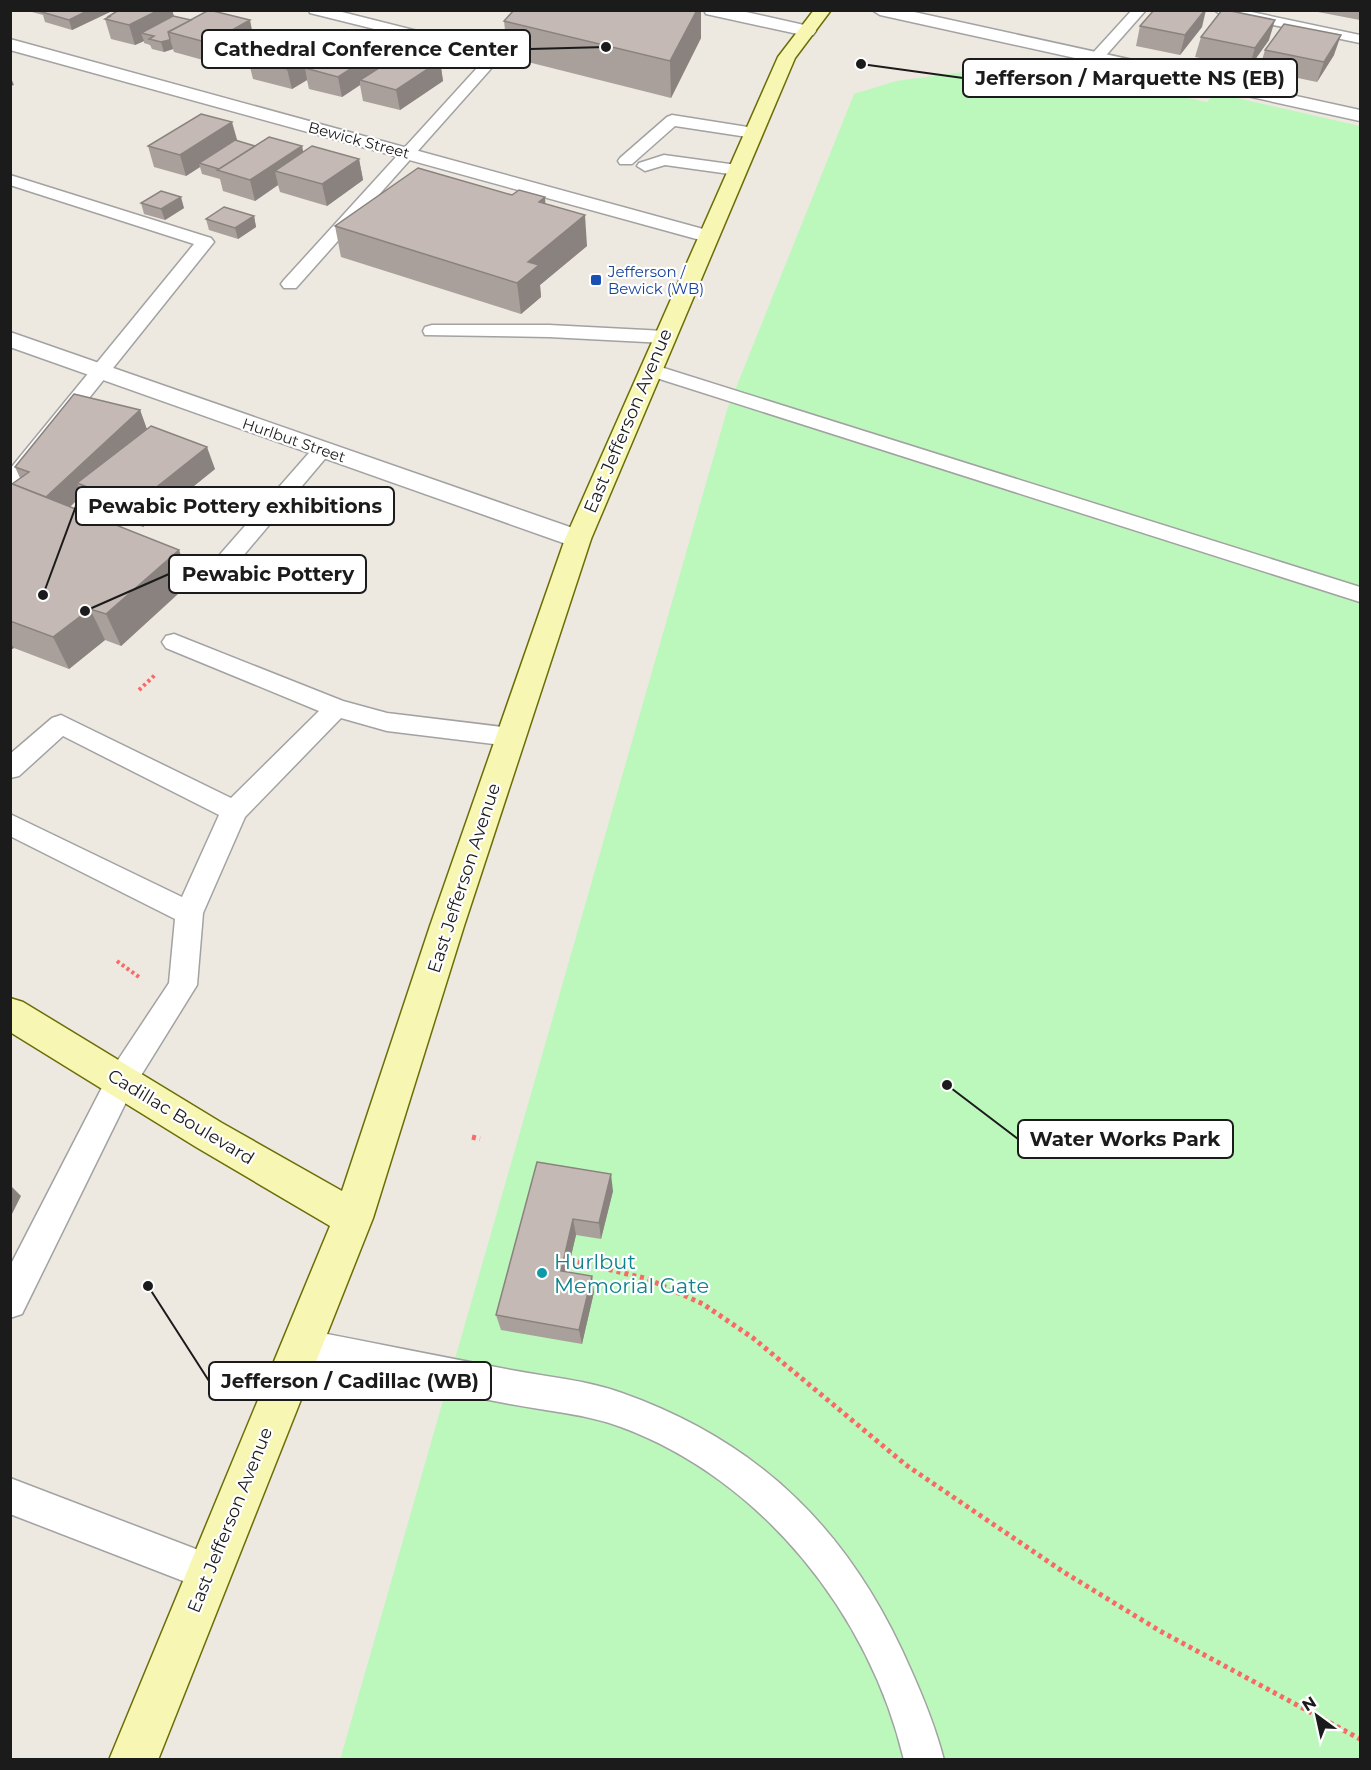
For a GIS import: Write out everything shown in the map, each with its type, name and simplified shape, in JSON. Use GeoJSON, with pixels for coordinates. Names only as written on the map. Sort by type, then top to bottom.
{"type":"FeatureCollection","features":[{"type":"Feature","properties":{"kind":"main road","name":"East Jefferson Avenue"},"geometry":{"type":"LineString","coordinates":[[133,1760],[353,1218],[578,538],[707,236],[787,57],[823,10]]}},
{"type":"Feature","properties":{"kind":"main road","name":"Cadillac Boulevard"},"geometry":{"type":"LineString","coordinates":[[10,1013],[353,1218]]}},
{"type":"Feature","properties":{"kind":"street"},"geometry":{"type":"LineString","coordinates":[[712,10],[807,31]]}},
{"type":"Feature","properties":{"kind":"street"},"geometry":{"type":"LineString","coordinates":[[879,10],[1360,116]]}},
{"type":"Feature","properties":{"kind":"street","name":"Bewick Street"},"geometry":{"type":"LineString","coordinates":[[10,44],[707,236]]}},
{"type":"Feature","properties":{"kind":"street","name":"Hurlbut Street"},"geometry":{"type":"LineString","coordinates":[[10,339],[578,538]]}},
{"type":"Feature","properties":{"kind":"lane"},"geometry":{"type":"LineString","coordinates":[[315,10],[495,55]]}},
{"type":"Feature","properties":{"kind":"lane"},"geometry":{"type":"LineString","coordinates":[[378,10],[374,13],[506,44]]}},
{"type":"Feature","properties":{"kind":"lane"},"geometry":{"type":"LineString","coordinates":[[290,284],[537,10]]}},
{"type":"Feature","properties":{"kind":"lane"},"geometry":{"type":"LineString","coordinates":[[1096,58],[1140,10]]}},
{"type":"Feature","properties":{"kind":"lane"},"geometry":{"type":"LineString","coordinates":[[1220,10],[1360,39]]}},
{"type":"Feature","properties":{"kind":"lane"},"geometry":{"type":"LineString","coordinates":[[626,160],[674,121],[754,133]]}},
{"type":"Feature","properties":{"kind":"lane"},"geometry":{"type":"LineString","coordinates":[[645,166],[664,160],[737,170]]}},
{"type":"Feature","properties":{"kind":"lane"},"geometry":{"type":"LineString","coordinates":[[10,180],[206,242],[10,483]]}},
{"type":"Feature","properties":{"kind":"lane"},"geometry":{"type":"LineString","coordinates":[[432,331],[549,331],[665,337]]}},
{"type":"Feature","properties":{"kind":"lane"},"geometry":{"type":"LineString","coordinates":[[651,370],[1360,595]]}},
{"type":"Feature","properties":{"kind":"lane"},"geometry":{"type":"LineString","coordinates":[[224,564],[322,450]]}},
{"type":"Feature","properties":{"kind":"lane"},"geometry":{"type":"LineString","coordinates":[[174,642],[336,708],[387,722],[511,737]]}},
{"type":"Feature","properties":{"kind":"lane"},"geometry":{"type":"LineString","coordinates":[[10,1302],[121,1081],[183,985],[189,913],[234,811],[336,708]]}},
{"type":"Feature","properties":{"kind":"lane"},"geometry":{"type":"LineString","coordinates":[[10,769],[61,724],[234,811]]}},
{"type":"Feature","properties":{"kind":"lane"},"geometry":{"type":"LineString","coordinates":[[10,824],[189,913]]}},
{"type":"Feature","properties":{"kind":"lane"},"geometry":{"type":"LineString","coordinates":[[301,1346],[620,1409],[708,1450],[772,1498],[806,1532],[837,1570],[891,1665],[920,1742],[924,1760]]}},
{"type":"Feature","properties":{"kind":"lane"},"geometry":{"type":"LineString","coordinates":[[10,1496],[209,1572]]}},
{"type":"Feature","properties":{"kind":"path"},"geometry":{"type":"LineString","coordinates":[[472,1137],[480,1139]]}},
{"type":"Feature","properties":{"kind":"path"},"geometry":{"type":"LineString","coordinates":[[570,1260],[648,1279],[703,1304],[753,1338],[906,1465],[1108,1602],[1360,1739]]}},
{"type":"Feature","properties":{"kind":"green space"},"geometry":{"type":"Polygon","coordinates":[[[971,71],[1090,78],[1207,102],[1215,93],[1360,126],[1360,1759],[340,1760],[727,410],[854,94],[896,81],[971,71]]]}},
{"type":"Feature","properties":{"kind":"building"},"geometry":{"type":"Polygon","coordinates":[[[46,10],[89,10],[69,20],[42,12],[46,10]]]}},
{"type":"Feature","properties":{"kind":"building"},"geometry":{"type":"Polygon","coordinates":[[[119,10],[159,10],[129,25],[105,19],[119,10]]]}},
{"type":"Feature","properties":{"kind":"building"},"geometry":{"type":"Polygon","coordinates":[[[209,10],[250,20],[209,43],[168,32],[209,10]]]}},
{"type":"Feature","properties":{"kind":"building"},"geometry":{"type":"Polygon","coordinates":[[[514,10],[697,10],[670,61],[504,21],[514,10]]]}},
{"type":"Feature","properties":{"kind":"building"},"geometry":{"type":"Polygon","coordinates":[[[1154,10],[1205,10],[1185,35],[1140,26],[1154,10]]]}},
{"type":"Feature","properties":{"kind":"building"},"geometry":{"type":"Polygon","coordinates":[[[1222,10],[1275,20],[1255,48],[1201,37],[1222,10]]]}},
{"type":"Feature","properties":{"kind":"building"},"geometry":{"type":"Polygon","coordinates":[[[173,16],[191,20],[168,32],[169,40],[161,42],[149,39],[154,36],[141,33],[173,16]]]}},
{"type":"Feature","properties":{"kind":"building"},"geometry":{"type":"Polygon","coordinates":[[[1284,24],[1341,35],[1324,62],[1265,50],[1284,24]]]}},
{"type":"Feature","properties":{"kind":"building"},"geometry":{"type":"Polygon","coordinates":[[[288,35],[327,45],[287,69],[248,59],[288,35]]]}},
{"type":"Feature","properties":{"kind":"building"},"geometry":{"type":"Polygon","coordinates":[[[345,44],[377,52],[338,77],[305,68],[345,44]]]}},
{"type":"Feature","properties":{"kind":"building"},"geometry":{"type":"Polygon","coordinates":[[[404,52],[440,61],[396,90],[360,80],[404,52]]]}},
{"type":"Feature","properties":{"kind":"building"},"geometry":{"type":"Polygon","coordinates":[[[201,114],[232,122],[180,155],[148,146],[201,114]]]}},
{"type":"Feature","properties":{"kind":"building"},"geometry":{"type":"Polygon","coordinates":[[[269,137],[302,146],[250,180],[217,170],[269,137]]]}},
{"type":"Feature","properties":{"kind":"building"},"geometry":{"type":"Polygon","coordinates":[[[235,140],[255,146],[219,169],[199,163],[235,140]]]}},
{"type":"Feature","properties":{"kind":"building"},"geometry":{"type":"Polygon","coordinates":[[[312,146],[359,159],[322,184],[275,171],[312,146]]]}},
{"type":"Feature","properties":{"kind":"building"},"geometry":{"type":"Polygon","coordinates":[[[418,168],[512,195],[519,190],[545,197],[539,202],[585,215],[528,262],[539,265],[517,283],[335,226],[418,168]]]}},
{"type":"Feature","properties":{"kind":"building"},"geometry":{"type":"Polygon","coordinates":[[[161,191],[181,197],[161,209],[141,203],[161,191]]]}},
{"type":"Feature","properties":{"kind":"building"},"geometry":{"type":"Polygon","coordinates":[[[224,207],[254,216],[235,228],[206,219],[224,207]]]}},
{"type":"Feature","properties":{"kind":"building"},"geometry":{"type":"Polygon","coordinates":[[[74,394],[140,410],[46,497],[12,484],[29,472],[15,467],[74,394]]]}},
{"type":"Feature","properties":{"kind":"building"},"geometry":{"type":"Polygon","coordinates":[[[151,426],[207,447],[134,505],[77,483],[151,426]]]}},
{"type":"Feature","properties":{"kind":"building"},"geometry":{"type":"Polygon","coordinates":[[[10,483],[179,550],[106,614],[90,609],[53,637],[10,621],[10,483]]]}},
{"type":"Feature","properties":{"kind":"building","name":"Hurlbut Memorial Gate"},"geometry":{"type":"Polygon","coordinates":[[[537,1162],[611,1174],[599,1223],[573,1219],[561,1271],[592,1276],[579,1330],[496,1315],[537,1162]]]}},
{"type":"Feature","properties":{"kind":"place","name":"Cathedral Conference Center"},"geometry":{"type":"Point","coordinates":[606,47]}},
{"type":"Feature","properties":{"kind":"place","name":"Jefferson / Marquette NS (EB)"},"geometry":{"type":"Point","coordinates":[861,64]}},
{"type":"Feature","properties":{"kind":"place","name":"Jefferson / Bewick (WB)"},"geometry":{"type":"Point","coordinates":[596,280]}},
{"type":"Feature","properties":{"kind":"place","name":"Pewabic Pottery exhibitions"},"geometry":{"type":"Point","coordinates":[43,595]}},
{"type":"Feature","properties":{"kind":"place","name":"Pewabic Pottery"},"geometry":{"type":"Point","coordinates":[85,611]}},
{"type":"Feature","properties":{"kind":"place","name":"Water Works Park"},"geometry":{"type":"Point","coordinates":[947,1085]}},
{"type":"Feature","properties":{"kind":"place","name":"Hurlbut Memorial Gate"},"geometry":{"type":"Point","coordinates":[542,1273]}},
{"type":"Feature","properties":{"kind":"place","name":"Jefferson / Cadillac (WB)"},"geometry":{"type":"Point","coordinates":[148,1286]}}]}
